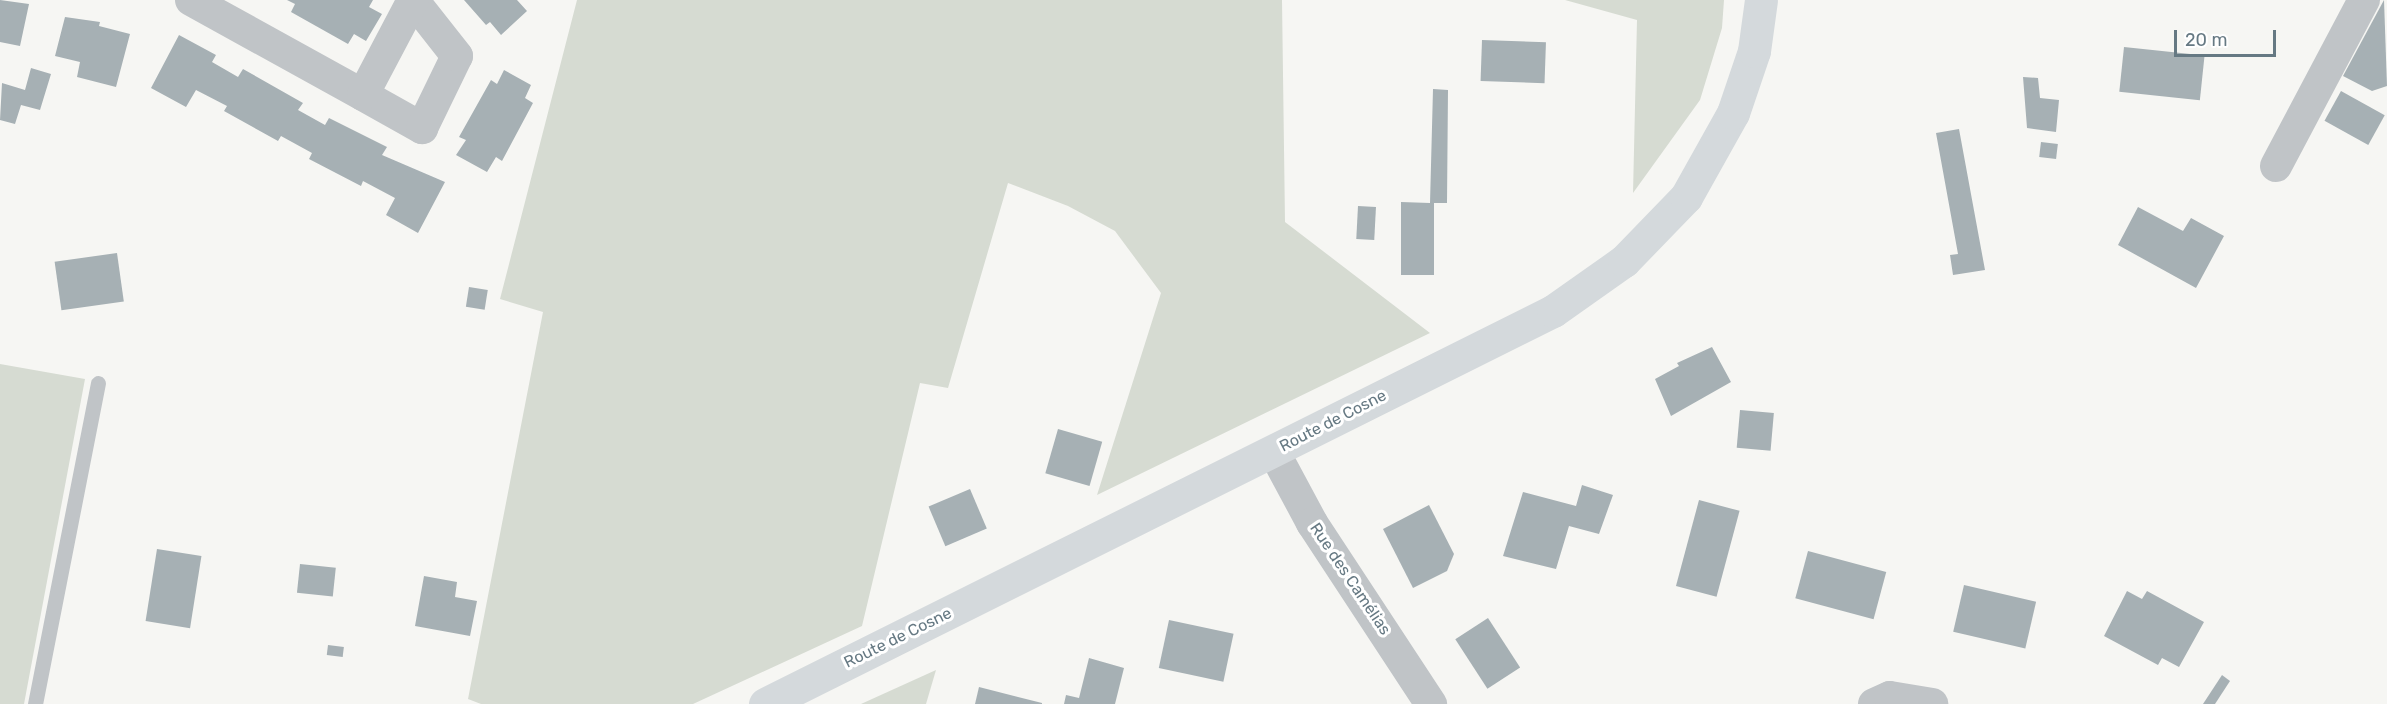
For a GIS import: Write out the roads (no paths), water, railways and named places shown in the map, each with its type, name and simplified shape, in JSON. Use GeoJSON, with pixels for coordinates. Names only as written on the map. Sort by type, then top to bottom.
{"type":"FeatureCollection","features":[{"type":"Feature","properties":{"kind":"main road","name":"Route de Cosne"},"geometry":{"type":"LineString","coordinates":[[765,704],[1274,452],[1553,310],[1624,261],[1686,197],[1733,113],[1754,51],[1761,0]]}},
{"type":"Feature","properties":{"kind":"street"},"geometry":{"type":"LineString","coordinates":[[191,0],[363,95]]}},
{"type":"Feature","properties":{"kind":"street"},"geometry":{"type":"LineString","coordinates":[[2276,166],[2364,0]]}},
{"type":"Feature","properties":{"kind":"street","name":"Rue des Camélias"},"geometry":{"type":"LineString","coordinates":[[1274,452],[1312,523],[1431,704]]}},
{"type":"Feature","properties":{"kind":"street"},"geometry":{"type":"LineString","coordinates":[[1874,704],[1890,697],[1932,704]]}},
{"type":"Feature","properties":{"kind":"lane"},"geometry":{"type":"LineString","coordinates":[[35,704],[99,383]]}}]}
